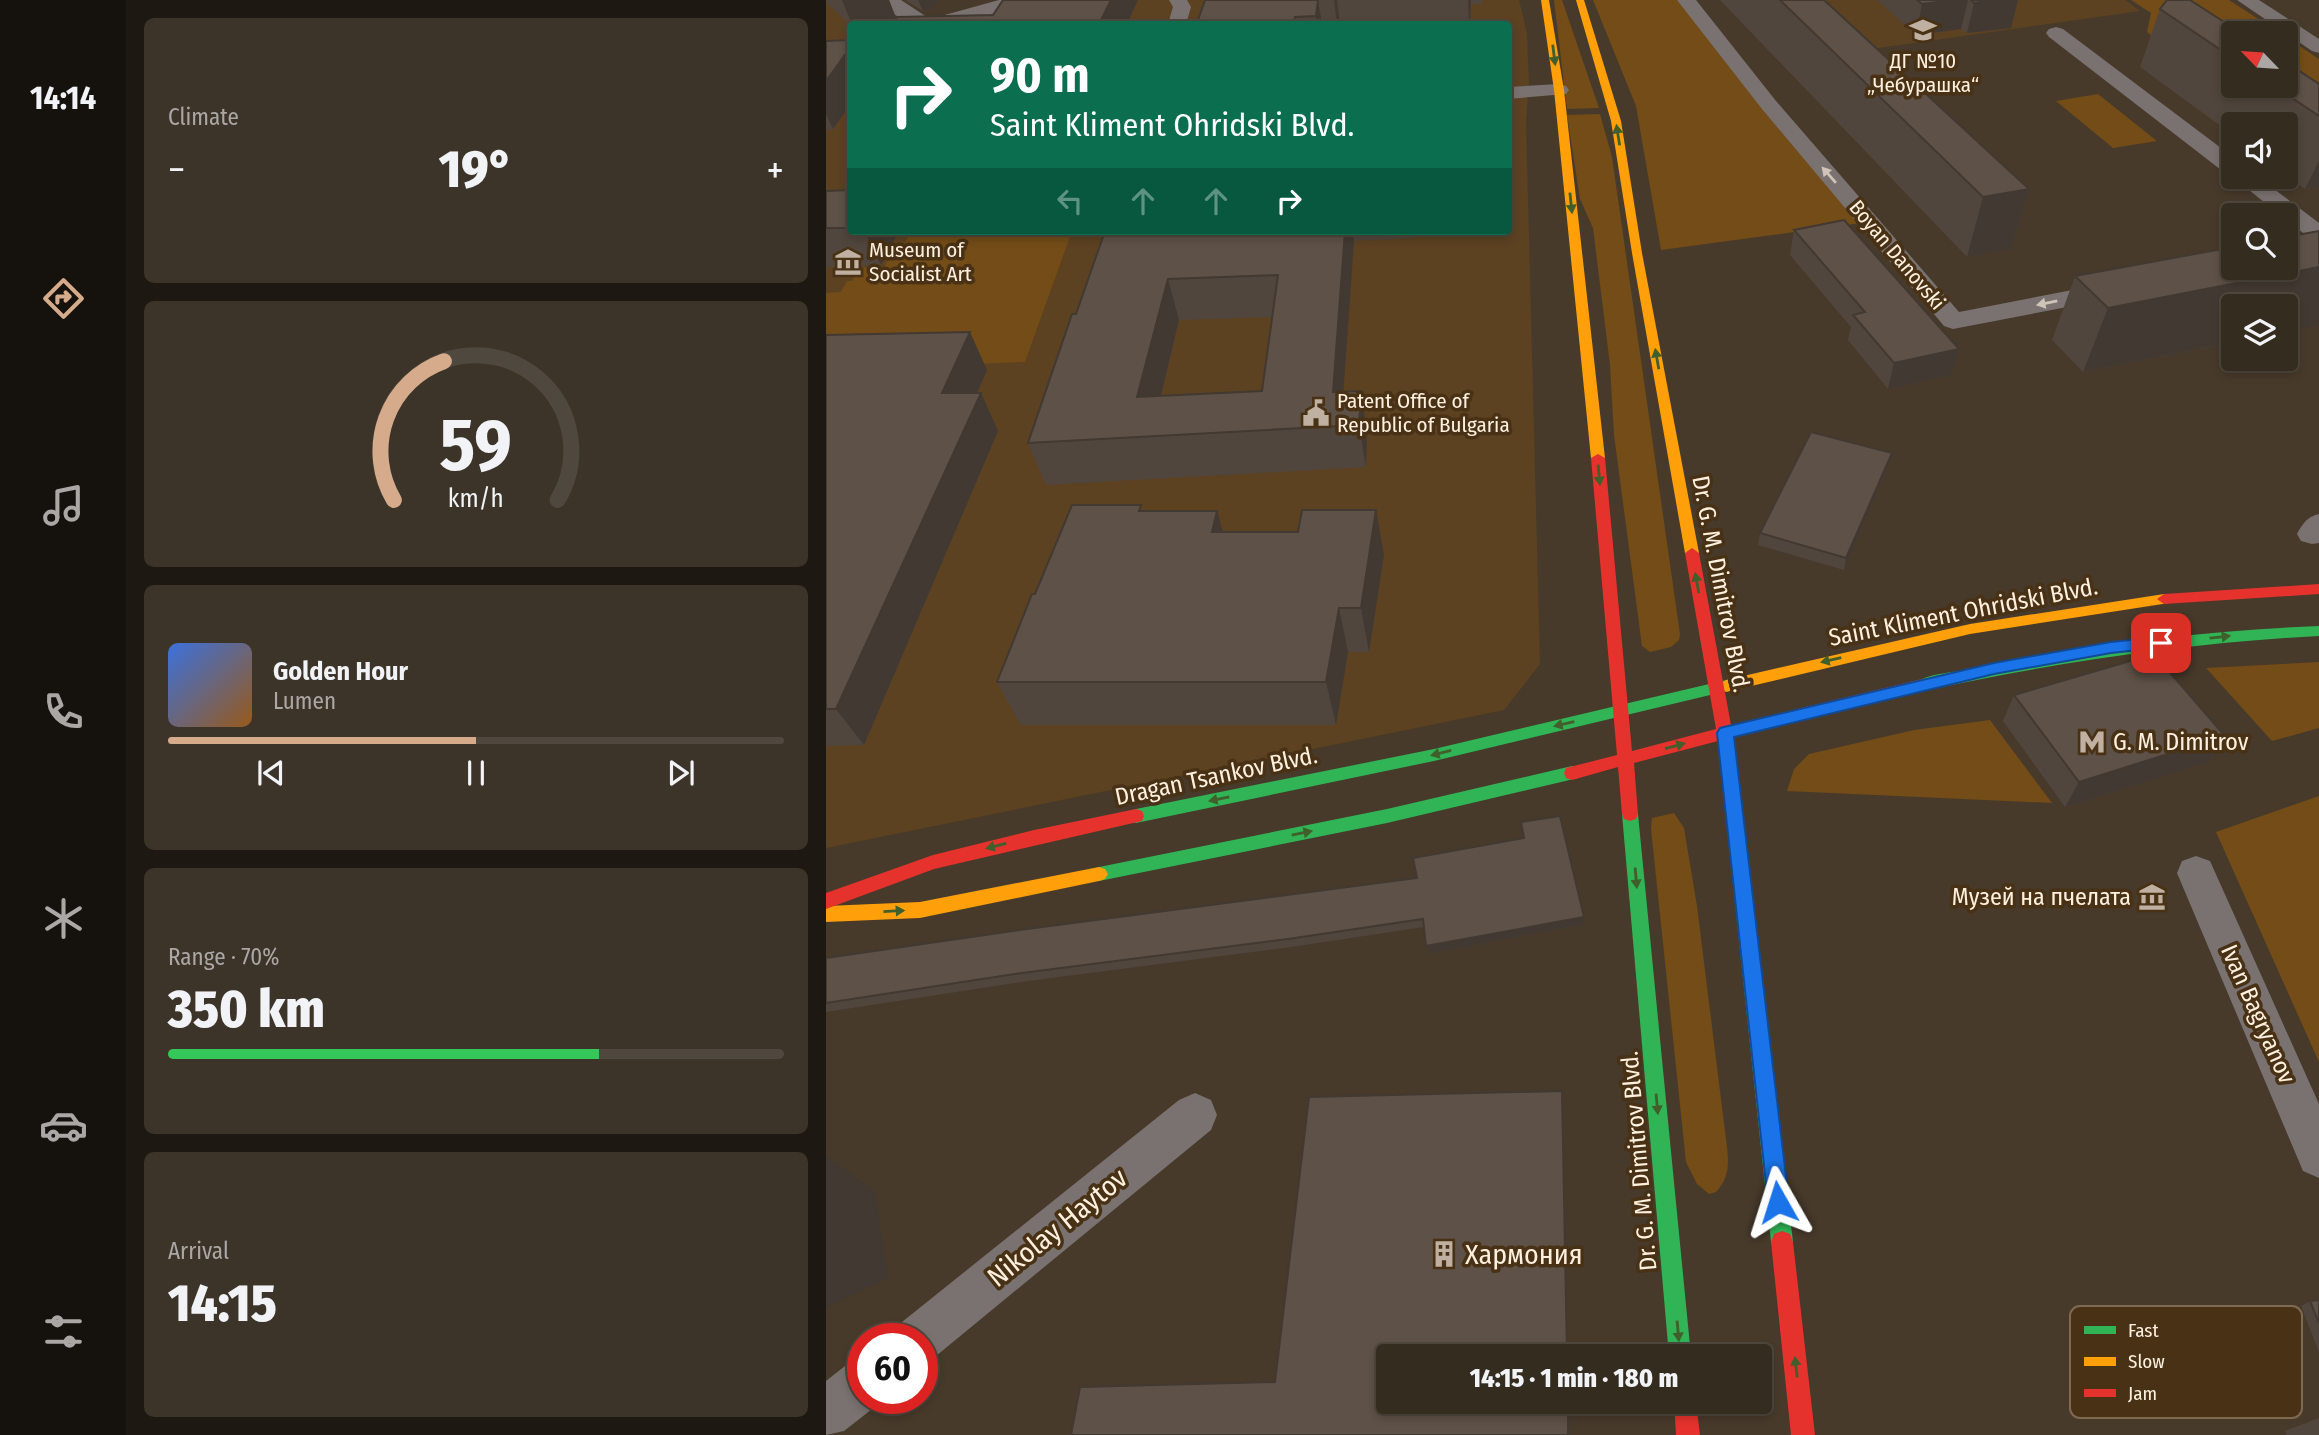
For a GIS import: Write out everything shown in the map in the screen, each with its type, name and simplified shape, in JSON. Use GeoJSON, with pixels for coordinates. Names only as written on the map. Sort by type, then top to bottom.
{"type":"FeatureCollection","features":[{"type":"Feature","properties":{"kind":"main road","name":"Dr. G. M. Dimitrov Blvd."},"geometry":{"type":"LineString","coordinates":[[1545,0],[1559,90],[1593,407],[1679,1344]]}},
{"type":"Feature","properties":{"kind":"main road","name":"Dr. G. M. Dimitrov Blvd."},"geometry":{"type":"LineString","coordinates":[[1580,0],[1616,121],[1637,253],[1726,733],[1803,1435]]}},
{"type":"Feature","properties":{"kind":"main road","name":"Saint Kliment Ohridski Blvd."},"geometry":{"type":"LineString","coordinates":[[1620,711],[1970,629],[2094,608],[2197,595],[2319,589]]}},
{"type":"Feature","properties":{"kind":"main road"},"geometry":{"type":"LineString","coordinates":[[826,914],[920,910],[1387,816],[1519,787],[1726,733],[1994,669],[2111,648],[2259,633],[2319,631]]}},
{"type":"Feature","properties":{"kind":"main road","name":"Dragan Tsankov Blvd."},"geometry":{"type":"LineString","coordinates":[[826,901],[933,862],[1034,837],[1434,755],[1620,711]]}},
{"type":"Feature","properties":{"kind":"main road"},"geometry":{"type":"LineString","coordinates":[[1686,1414],[1688,1435]]}},
{"type":"Feature","properties":{"kind":"street"},"geometry":{"type":"LineString","coordinates":[[890,0],[922,21]]}},
{"type":"Feature","properties":{"kind":"street"},"geometry":{"type":"LineString","coordinates":[[943,21],[1020,0]]}},
{"type":"Feature","properties":{"kind":"street"},"geometry":{"type":"LineString","coordinates":[[1178,0],[1182,7],[1178,21]]}},
{"type":"Feature","properties":{"kind":"street","name":"Boyan Danovski"},"geometry":{"type":"LineString","coordinates":[[1686,0],[1769,105],[1953,321],[2142,285]]}},
{"type":"Feature","properties":{"kind":"street"},"geometry":{"type":"LineString","coordinates":[[2246,0],[2319,47]]}},
{"type":"Feature","properties":{"kind":"street"},"geometry":{"type":"LineString","coordinates":[[2056,33],[2221,159]]}},
{"type":"Feature","properties":{"kind":"street"},"geometry":{"type":"LineString","coordinates":[[1512,93],[1559,90]]}},
{"type":"Feature","properties":{"kind":"street"},"geometry":{"type":"LineString","coordinates":[[2256,189],[2315,247]]}},
{"type":"Feature","properties":{"kind":"street","name":"Ivan Bagryanov"},"geometry":{"type":"LineString","coordinates":[[2196,873],[2319,1155]]}},
{"type":"Feature","properties":{"kind":"street","name":"Nikolay Haytov"},"geometry":{"type":"LineString","coordinates":[[938,1324],[1195,1115]]}},
{"type":"Feature","properties":{"kind":"street"},"geometry":{"type":"LineString","coordinates":[[826,1413],[847,1397]]}},
{"type":"Feature","properties":{"kind":"shaded area"},"geometry":{"type":"Polygon","coordinates":[[[826,0],[888,0],[920,21],[847,21],[847,235],[1512,235],[1512,21],[943,21],[1020,0],[1519,0],[1527,34],[1529,82],[1526,121],[1540,664],[1504,710],[826,848],[826,0]]]}},
{"type":"Feature","properties":{"kind":"shaded area"},"geometry":{"type":"Polygon","coordinates":[[[1554,0],[1562,0],[1599,108],[1567,109],[1554,0]]]}},
{"type":"Feature","properties":{"kind":"shaded area"},"geometry":{"type":"Polygon","coordinates":[[[1593,0],[1686,0],[1869,222],[1661,250],[1636,106],[1593,0]]]}},
{"type":"Feature","properties":{"kind":"shaded area","name":"ДГ №10 „Чебурашка“"},"geometry":{"type":"Polygon","coordinates":[[[1811,0],[2125,0],[2140,11],[1864,50],[1811,0]]]}},
{"type":"Feature","properties":{"kind":"shaded area"},"geometry":{"type":"Polygon","coordinates":[[[2131,0],[2229,0],[2261,21],[2221,21],[2221,87],[2147,32],[2151,13],[2131,0]]]}},
{"type":"Feature","properties":{"kind":"shaded area"},"geometry":{"type":"Polygon","coordinates":[[[2298,45],[2319,59],[2319,160],[2298,137],[2298,112],[2255,112],[2236,98],[2298,98],[2298,45]]]}},
{"type":"Feature","properties":{"kind":"shaded area"},"geometry":{"type":"Polygon","coordinates":[[[2098,94],[2157,141],[2113,148],[2056,101],[2098,94]]]}},
{"type":"Feature","properties":{"kind":"shaded area"},"geometry":{"type":"Polygon","coordinates":[[[1600,114],[1612,157],[1680,634],[1679,640],[1671,647],[1650,652],[1642,646],[1614,435],[1610,365],[1593,228],[1580,199],[1567,115],[1600,114]]]}},
{"type":"Feature","properties":{"kind":"shaded area"},"geometry":{"type":"Polygon","coordinates":[[[909,235],[1071,235],[1025,362],[826,370],[826,293],[841,292],[847,281],[852,281],[858,268],[884,267],[897,245],[904,245],[909,235]]]}},
{"type":"Feature","properties":{"kind":"shaded area"},"geometry":{"type":"Polygon","coordinates":[[[2319,662],[2319,728],[2272,741],[2206,668],[2319,662]]]}},
{"type":"Feature","properties":{"kind":"shaded area"},"geometry":{"type":"Polygon","coordinates":[[[1990,720],[2052,803],[1787,791],[1794,769],[1809,754],[1914,730],[1990,720]]]}},
{"type":"Feature","properties":{"kind":"shaded area"},"geometry":{"type":"Polygon","coordinates":[[[2319,796],[2319,1062],[2216,832],[2319,796]]]}},
{"type":"Feature","properties":{"kind":"shaded area"},"geometry":{"type":"Polygon","coordinates":[[[1674,813],[1684,828],[1697,906],[1728,1154],[1723,1182],[1716,1192],[1709,1194],[1697,1184],[1686,1162],[1651,829],[1652,818],[1674,813]]]}},
{"type":"Feature","properties":{"kind":"building"},"geometry":{"type":"Polygon","coordinates":[[[1003,0],[1111,0],[1100,21],[894,21],[897,17],[993,15],[1003,0]]]}},
{"type":"Feature","properties":{"kind":"building"},"geometry":{"type":"Polygon","coordinates":[[[1205,0],[1318,0],[1316,16],[1295,17],[1294,21],[1198,20],[1205,0]]]}},
{"type":"Feature","properties":{"kind":"building"},"geometry":{"type":"Polygon","coordinates":[[[1780,0],[1824,0],[2029,189],[1983,197],[1780,0]]]}},
{"type":"Feature","properties":{"kind":"building"},"geometry":{"type":"Polygon","coordinates":[[[1917,0],[1954,0],[1922,4],[1917,0]]]}},
{"type":"Feature","properties":{"kind":"building"},"geometry":{"type":"Polygon","coordinates":[[[1971,0],[1993,0],[1974,3],[1971,0]]]}},
{"type":"Feature","properties":{"kind":"building"},"geometry":{"type":"Polygon","coordinates":[[[2167,0],[2190,0],[2222,21],[2221,50],[2160,9],[2167,0]]]}},
{"type":"Feature","properties":{"kind":"building"},"geometry":{"type":"Polygon","coordinates":[[[847,40],[847,52],[826,81],[826,41],[847,40]]]}},
{"type":"Feature","properties":{"kind":"building"},"geometry":{"type":"Polygon","coordinates":[[[2298,70],[2319,84],[2319,116],[2292,98],[2298,98],[2298,70]]]}},
{"type":"Feature","properties":{"kind":"building"},"geometry":{"type":"Polygon","coordinates":[[[847,190],[847,228],[826,228],[826,191],[847,190]]]}},
{"type":"Feature","properties":{"kind":"building"},"geometry":{"type":"Polygon","coordinates":[[[1844,220],[1959,349],[1894,363],[1853,315],[1865,312],[1794,230],[1844,220]]]}},
{"type":"Feature","properties":{"kind":"building"},"geometry":{"type":"Polygon","coordinates":[[[2319,231],[2319,267],[2298,271],[2298,235],[2319,231]]]}},
{"type":"Feature","properties":{"kind":"building"},"geometry":{"type":"Polygon","coordinates":[[[1104,235],[1345,235],[1333,392],[1361,391],[1359,425],[1028,443],[1072,314],[1076,314],[1104,235]],[[1278,275],[1168,279],[1137,397],[1262,391],[1278,275]]]}},
{"type":"Feature","properties":{"kind":"building"},"geometry":{"type":"Polygon","coordinates":[[[2221,249],[2221,280],[2252,280],[2108,308],[2075,276],[2221,249]]]}},
{"type":"Feature","properties":{"kind":"building"},"geometry":{"type":"Polygon","coordinates":[[[970,332],[942,393],[981,393],[836,709],[826,709],[826,335],[970,332]]]}},
{"type":"Feature","properties":{"kind":"building"},"geometry":{"type":"Polygon","coordinates":[[[1811,432],[1892,453],[1846,558],[1760,533],[1811,432]]]}},
{"type":"Feature","properties":{"kind":"building"},"geometry":{"type":"Polygon","coordinates":[[[1072,505],[1141,505],[1139,511],[1217,511],[1212,532],[1298,532],[1302,510],[1376,510],[1361,608],[1339,608],[1326,682],[997,682],[1032,594],[1035,594],[1072,505]]]}},
{"type":"Feature","properties":{"kind":"building"},"geometry":{"type":"Polygon","coordinates":[[[2154,654],[2225,736],[2079,782],[2014,695],[2154,654]]]}},
{"type":"Feature","properties":{"kind":"building"},"geometry":{"type":"Polygon","coordinates":[[[1560,816],[1584,917],[1426,946],[1423,919],[1022,973],[826,1003],[826,958],[1417,878],[1413,858],[1524,838],[1521,822],[1560,816]]]}},
{"type":"Feature","properties":{"kind":"building","name":"Хармония"},"geometry":{"type":"Polygon","coordinates":[[[1562,1091],[1567,1344],[1376,1344],[1376,1414],[1568,1414],[1568,1435],[1071,1435],[1080,1387],[1275,1382],[1309,1097],[1562,1091]]]}},
{"type":"Feature","properties":{"kind":"building"},"geometry":{"type":"Polygon","coordinates":[[[2319,1300],[2319,1323],[2310,1301],[2319,1300]]]}},
{"type":"Feature","properties":{"kind":"traffic: fast"},"geometry":{"type":"LineString","coordinates":[[1922,685],[2070,656],[2169,642],[2319,631]]}},
{"type":"Feature","properties":{"kind":"traffic: fast"},"geometry":{"type":"LineString","coordinates":[[1136,816],[1434,755],[1726,686]]}},
{"type":"Feature","properties":{"kind":"traffic: fast"},"geometry":{"type":"LineString","coordinates":[[1099,874],[1387,816],[1572,773]]}},
{"type":"Feature","properties":{"kind":"traffic: fast"},"geometry":{"type":"LineString","coordinates":[[1630,814],[1679,1344]]}},
{"type":"Feature","properties":{"kind":"traffic: fast"},"geometry":{"type":"LineString","coordinates":[[1741,875],[1782,1242]]}},
{"type":"Feature","properties":{"kind":"traffic: slow"},"geometry":{"type":"LineString","coordinates":[[1545,0],[1559,90],[1598,458]]}},
{"type":"Feature","properties":{"kind":"traffic: slow"},"geometry":{"type":"LineString","coordinates":[[1580,0],[1616,121],[1637,253],[1692,553]]}},
{"type":"Feature","properties":{"kind":"traffic: slow"},"geometry":{"type":"LineString","coordinates":[[1726,686],[1970,629],[2164,599]]}},
{"type":"Feature","properties":{"kind":"traffic: slow"},"geometry":{"type":"LineString","coordinates":[[826,914],[920,910],[1099,874]]}},
{"type":"Feature","properties":{"kind":"traffic: jam"},"geometry":{"type":"LineString","coordinates":[[1598,458],[1630,814]]}},
{"type":"Feature","properties":{"kind":"traffic: jam"},"geometry":{"type":"LineString","coordinates":[[1692,553],[1725,733],[1741,875]]}},
{"type":"Feature","properties":{"kind":"traffic: jam"},"geometry":{"type":"LineString","coordinates":[[2164,599],[2319,589]]}},
{"type":"Feature","properties":{"kind":"traffic: jam"},"geometry":{"type":"LineString","coordinates":[[1572,773],[1792,715],[1922,685]]}},
{"type":"Feature","properties":{"kind":"traffic: jam"},"geometry":{"type":"LineString","coordinates":[[826,901],[933,862],[1136,816]]}},
{"type":"Feature","properties":{"kind":"traffic: jam"},"geometry":{"type":"LineString","coordinates":[[1782,1242],[1803,1435]]}},
{"type":"Feature","properties":{"kind":"traffic: jam"},"geometry":{"type":"LineString","coordinates":[[1686,1414],[1688,1435]]}},
{"type":"Feature","properties":{"kind":"place","name":"ДГ №10 „Чебурашка“"},"geometry":{"type":"Point","coordinates":[1923,30]}},
{"type":"Feature","properties":{"kind":"place","name":"Museum of Socialist Art"},"geometry":{"type":"Point","coordinates":[848,262]}},
{"type":"Feature","properties":{"kind":"place","name":"Patent Office of Republic of Bulgaria"},"geometry":{"type":"Point","coordinates":[1316,413]}},
{"type":"Feature","properties":{"kind":"place","name":"G. M. Dimitrov"},"geometry":{"type":"Point","coordinates":[2092,742]}},
{"type":"Feature","properties":{"kind":"place","name":"Музей на пчелата"},"geometry":{"type":"Point","coordinates":[2152,897]}},
{"type":"Feature","properties":{"kind":"place","name":"Хармония"},"geometry":{"type":"Point","coordinates":[1444,1254]}},
{"type":"Feature","properties":{"kind":"route"},"geometry":{"type":"LineString","coordinates":[[1778,1202],[1726,733],[1792,715],[1994,669],[2111,648],[2161,643]]}}]}
